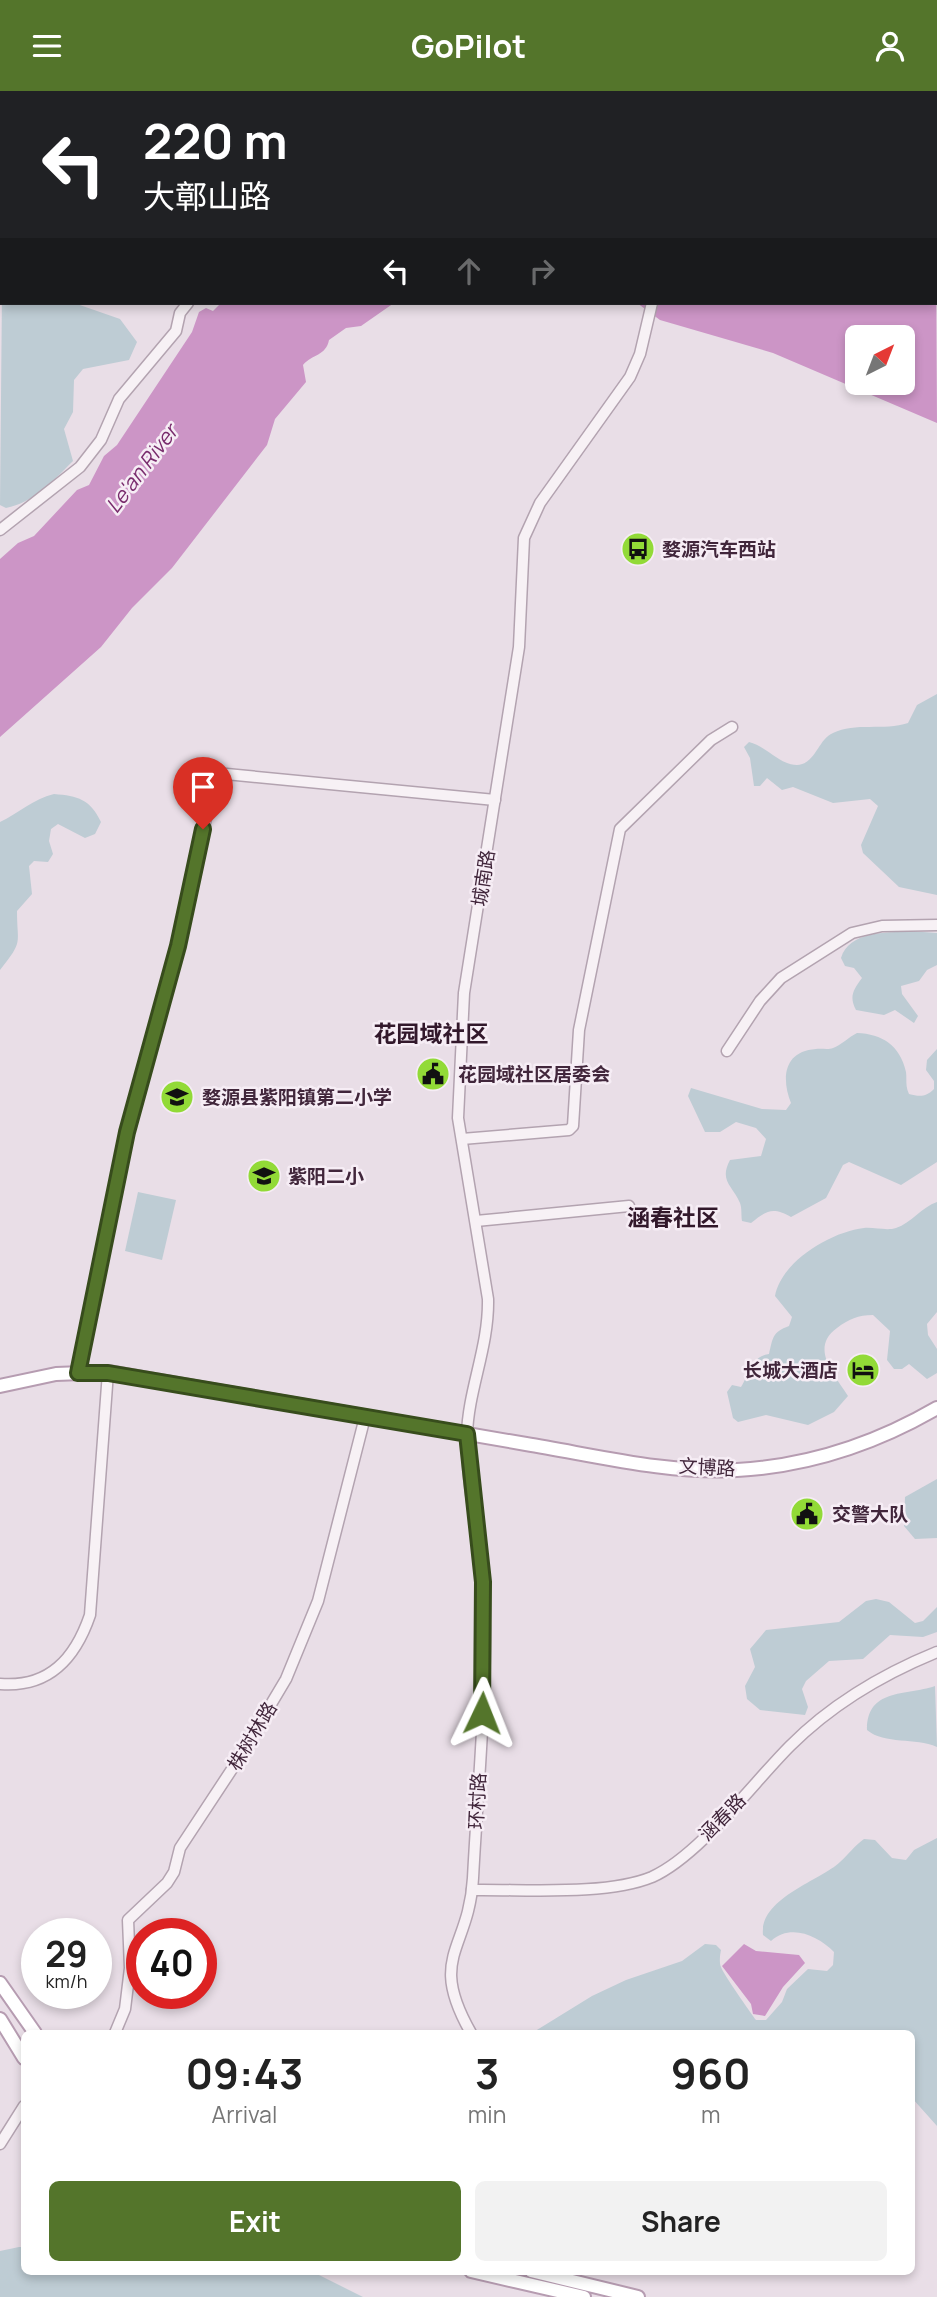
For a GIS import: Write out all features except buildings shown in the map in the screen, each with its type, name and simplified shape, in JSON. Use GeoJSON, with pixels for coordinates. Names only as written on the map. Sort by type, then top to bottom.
{"type":"FeatureCollection","features":[{"type":"Feature","properties":{"kind":"main road","name":"文博路"},"geometry":{"type":"LineString","coordinates":[[0,1385],[56,1374],[108,1373],[627,1460],[735,1470],[794,1464],[833,1455],[873,1441],[937,1408]]}},
{"type":"Feature","properties":{"kind":"main road"},"geometry":{"type":"LineString","coordinates":[[0,1983],[33,2030]]}},
{"type":"Feature","properties":{"kind":"main road"},"geometry":{"type":"LineString","coordinates":[[0,2019],[21,2053]]}},
{"type":"Feature","properties":{"kind":"main road"},"geometry":{"type":"LineString","coordinates":[[493,2275],[584,2297]]}},
{"type":"Feature","properties":{"kind":"main road"},"geometry":{"type":"LineString","coordinates":[[547,2275],[638,2297]]}},
{"type":"Feature","properties":{"kind":"street"},"geometry":{"type":"LineString","coordinates":[[0,530],[80,467],[101,440],[119,399],[176,331],[180,313],[186,305]]}},
{"type":"Feature","properties":{"kind":"street","name":"城南路"},"geometry":{"type":"LineString","coordinates":[[467,1434],[488,1325],[488,1299],[458,1118],[464,993],[519,647],[521,558],[529,521],[630,377],[640,354],[652,305]]}},
{"type":"Feature","properties":{"kind":"street"},"geometry":{"type":"LineString","coordinates":[[462,1139],[569,1131],[573,1126],[579,1030],[620,829],[711,740],[732,726]]}},
{"type":"Feature","properties":{"kind":"street"},"geometry":{"type":"LineString","coordinates":[[78,1373],[127,1132],[178,946],[216,773],[495,800]]}},
{"type":"Feature","properties":{"kind":"street"},"geometry":{"type":"LineString","coordinates":[[727,1051],[761,1001],[781,978],[852,933],[882,926],[937,925]]}},
{"type":"Feature","properties":{"kind":"street"},"geometry":{"type":"LineString","coordinates":[[476,1221],[629,1206]]}},
{"type":"Feature","properties":{"kind":"street"},"geometry":{"type":"LineString","coordinates":[[0,1683],[24,1686],[39,1681],[75,1652],[90,1615],[108,1373]]}},
{"type":"Feature","properties":{"kind":"street","name":"株树林路"},"geometry":{"type":"LineString","coordinates":[[116,2030],[125,2009],[130,1968],[128,1920],[167,1883],[174,1872],[180,1848],[286,1678],[318,1601],[365,1417]]}},
{"type":"Feature","properties":{"kind":"street","name":"环村路"},"geometry":{"type":"LineString","coordinates":[[467,1434],[483,1582],[484,1644],[472,1890],[450,1961],[449,1978],[457,2008],[469,2030]]}},
{"type":"Feature","properties":{"kind":"street","name":"涵春路"},"geometry":{"type":"LineString","coordinates":[[472,1890],[612,1887],[652,1876],[687,1853],[793,1744],[846,1698],[906,1664],[937,1652]]}},
{"type":"Feature","properties":{"kind":"street"},"geometry":{"type":"LineString","coordinates":[[0,2144],[21,2111]]}},
{"type":"Feature","properties":{"kind":"shaded area"},"geometry":{"type":"Polygon","coordinates":[[[2,305],[80,305],[120,319],[137,342],[129,360],[83,369],[74,380],[73,412],[64,429],[73,461],[34,496],[6,508],[0,505],[2,305]]]}},
{"type":"Feature","properties":{"kind":"shaded area"},"geometry":{"type":"Polygon","coordinates":[[[937,694],[937,895],[899,887],[863,853],[861,845],[878,806],[870,799],[833,803],[793,787],[782,790],[767,778],[760,786],[754,786],[750,758],[744,747],[749,742],[785,762],[803,764],[833,733],[851,728],[908,723],[917,705],[937,694]]]}},
{"type":"Feature","properties":{"kind":"shaded area"},"geometry":{"type":"Polygon","coordinates":[[[54,794],[82,800],[92,808],[101,822],[95,834],[85,838],[58,824],[51,829],[49,841],[53,854],[48,862],[34,861],[29,866],[32,894],[17,911],[18,942],[0,970],[0,822],[39,799],[54,794]]]}},
{"type":"Feature","properties":{"kind":"shaded area"},"geometry":{"type":"Polygon","coordinates":[[[909,931],[937,933],[937,965],[927,970],[919,981],[901,986],[902,994],[918,1016],[914,1023],[895,1010],[884,1015],[856,1010],[853,994],[862,978],[854,968],[845,966],[841,958],[845,949],[869,935],[909,931]]]}},
{"type":"Feature","properties":{"kind":"shaded area"},"geometry":{"type":"Polygon","coordinates":[[[857,1033],[882,1039],[894,1048],[906,1072],[909,1094],[913,1095],[925,1095],[934,1089],[934,1081],[926,1070],[927,1060],[937,1049],[937,1162],[901,1185],[849,1162],[843,1165],[826,1198],[791,1217],[770,1211],[751,1223],[742,1221],[740,1203],[726,1178],[727,1167],[730,1160],[761,1156],[766,1139],[756,1128],[736,1122],[720,1132],[705,1132],[688,1096],[691,1088],[762,1109],[786,1110],[791,1103],[786,1075],[791,1060],[805,1051],[833,1048],[857,1033]]]}},
{"type":"Feature","properties":{"kind":"shaded area"},"geometry":{"type":"Polygon","coordinates":[[[138,1192],[176,1200],[162,1260],[125,1251],[138,1192]]]}},
{"type":"Feature","properties":{"kind":"shaded area"},"geometry":{"type":"Polygon","coordinates":[[[937,1202],[937,1312],[927,1324],[928,1335],[937,1349],[937,1373],[927,1379],[909,1364],[902,1369],[894,1369],[887,1360],[890,1331],[873,1315],[858,1317],[837,1328],[825,1344],[827,1362],[848,1396],[834,1412],[808,1425],[766,1415],[738,1422],[733,1418],[727,1392],[732,1385],[741,1387],[754,1362],[769,1354],[776,1333],[789,1326],[792,1317],[775,1296],[779,1283],[797,1261],[822,1242],[851,1231],[864,1228],[896,1228],[937,1202]]]}},
{"type":"Feature","properties":{"kind":"shaded area"},"geometry":{"type":"Polygon","coordinates":[[[937,1479],[937,1538],[915,1539],[904,1526],[905,1497],[937,1479]]]}},
{"type":"Feature","properties":{"kind":"shaded area"},"geometry":{"type":"Polygon","coordinates":[[[876,1599],[889,1602],[915,1623],[923,1621],[937,1607],[937,1632],[923,1637],[890,1635],[863,1659],[829,1661],[806,1681],[802,1689],[808,1707],[805,1715],[760,1710],[747,1699],[745,1686],[755,1667],[750,1649],[766,1630],[839,1622],[866,1601],[876,1599]]]}},
{"type":"Feature","properties":{"kind":"shaded area"},"geometry":{"type":"Polygon","coordinates":[[[935,1686],[937,1747],[882,1738],[867,1730],[873,1707],[881,1700],[935,1686]]]}},
{"type":"Feature","properties":{"kind":"shaded area"},"geometry":{"type":"Polygon","coordinates":[[[937,1838],[937,2126],[915,2101],[915,2030],[537,2030],[592,1996],[626,1980],[682,1961],[705,1944],[716,1945],[721,1950],[720,1965],[726,1977],[756,2020],[766,2020],[782,2002],[787,1989],[808,1969],[827,1971],[833,1965],[834,1952],[820,1941],[796,1932],[787,1933],[771,1941],[763,1935],[764,1922],[771,1911],[792,1892],[831,1869],[864,1839],[875,1840],[892,1858],[906,1860],[914,1850],[937,1838]]]}},
{"type":"Feature","properties":{"kind":"shaded area"},"geometry":{"type":"Polygon","coordinates":[[[21,2247],[21,2275],[319,2275],[363,2297],[0,2297],[0,2251],[21,2247]]]}},
{"type":"Feature","properties":{"kind":"water","name":"Le'an River"},"geometry":{"type":"Polygon","coordinates":[[[219,305],[391,305],[361,326],[346,328],[329,340],[322,352],[303,365],[306,382],[275,419],[267,445],[172,568],[132,608],[101,647],[0,737],[0,559],[18,543],[34,536],[77,490],[89,485],[104,456],[117,445],[192,332],[199,312],[206,308],[213,311],[219,305]]]}},
{"type":"Feature","properties":{"kind":"water"},"geometry":{"type":"Polygon","coordinates":[[[640,305],[936,305],[937,423],[871,395],[915,395],[915,325],[845,325],[845,384],[773,353],[660,320],[640,305]]]}},
{"type":"Feature","properties":{"kind":"water"},"geometry":{"type":"Polygon","coordinates":[[[744,1944],[756,1951],[799,1955],[805,1963],[783,1987],[765,2016],[753,2014],[751,2004],[722,1966],[744,1944]]]}},
{"type":"Feature","properties":{"kind":"place","name":"婺源汽车西站"},"geometry":{"type":"Point","coordinates":[638,549]}},
{"type":"Feature","properties":{"kind":"place","name":"花园域社区居委会"},"geometry":{"type":"Point","coordinates":[433,1074]}},
{"type":"Feature","properties":{"kind":"place","name":"婺源县紫阳镇第二小学"},"geometry":{"type":"Point","coordinates":[177,1097]}},
{"type":"Feature","properties":{"kind":"place","name":"紫阳二小"},"geometry":{"type":"Point","coordinates":[264,1176]}},
{"type":"Feature","properties":{"kind":"place","name":"长城大酒店"},"geometry":{"type":"Point","coordinates":[863,1370]}},
{"type":"Feature","properties":{"kind":"place","name":"交警大队"},"geometry":{"type":"Point","coordinates":[807,1514]}},
{"type":"Feature","properties":{"kind":"district","name":"花园域社区"},"geometry":{"type":"Point","coordinates":[431,1034]}},
{"type":"Feature","properties":{"kind":"district","name":"涵春社区"},"geometry":{"type":"Point","coordinates":[673,1218]}},
{"type":"Feature","properties":{"kind":"route"},"geometry":{"type":"LineString","coordinates":[[203,829],[178,946],[127,1132],[78,1373],[108,1373],[467,1434],[483,1582],[482,1713]]}}]}
